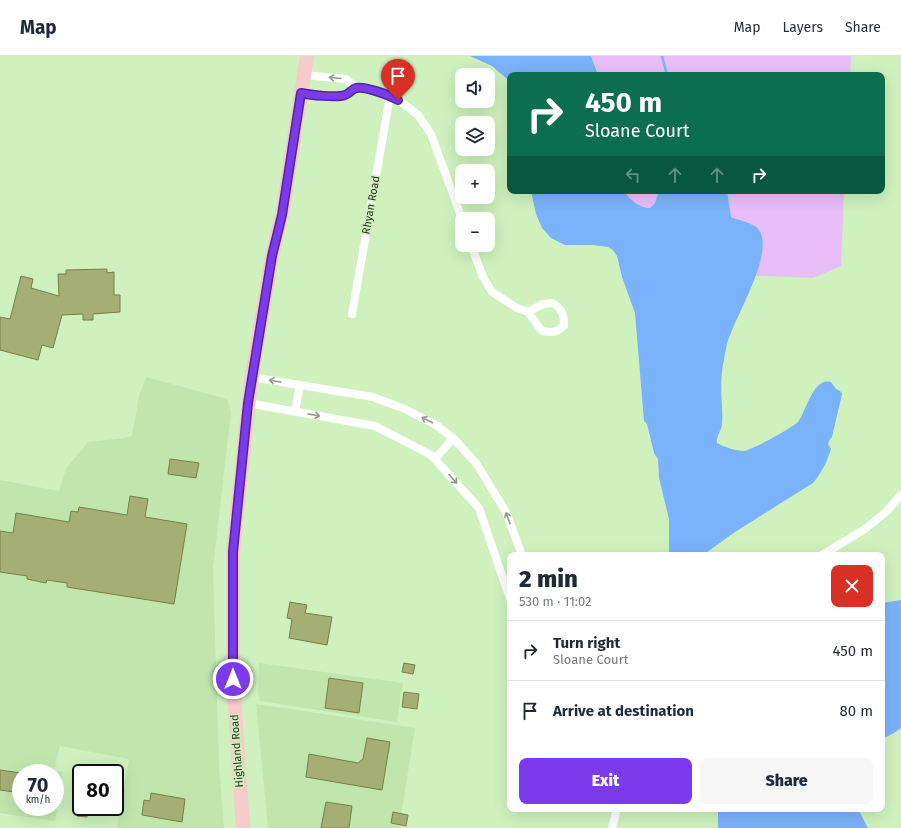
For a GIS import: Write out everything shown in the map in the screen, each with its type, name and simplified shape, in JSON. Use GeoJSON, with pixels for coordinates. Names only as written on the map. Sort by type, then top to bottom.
{"type":"FeatureCollection","features":[{"type":"Feature","properties":{"kind":"highway","name":"Highland Road"},"geometry":{"type":"LineString","coordinates":[[243,828],[233,679],[233,552],[251,376],[272,256],[282,215],[307,56]]}},
{"type":"Feature","properties":{"kind":"street"},"geometry":{"type":"LineString","coordinates":[[304,75],[346,79],[356,88],[374,90],[390,96],[404,104],[418,115],[431,134],[459,212]]}},
{"type":"Feature","properties":{"kind":"street"},"geometry":{"type":"LineString","coordinates":[[301,93],[317,95],[345,95],[356,88]]}},
{"type":"Feature","properties":{"kind":"street","name":"Rhyan Road"},"geometry":{"type":"LineString","coordinates":[[352,314],[390,96]]}},
{"type":"Feature","properties":{"kind":"street"},"geometry":{"type":"LineString","coordinates":[[474,252],[483,277],[492,292],[517,308],[528,312],[542,331],[552,333],[558,331],[564,325],[564,317],[560,308],[553,303],[543,304],[528,312]]}},
{"type":"Feature","properties":{"kind":"street"},"geometry":{"type":"LineString","coordinates":[[251,376],[373,397],[405,409],[436,425],[453,438],[476,463],[506,512],[521,552]]}},
{"type":"Feature","properties":{"kind":"street"},"geometry":{"type":"LineString","coordinates":[[295,411],[300,385]]}},
{"type":"Feature","properties":{"kind":"street"},"geometry":{"type":"LineString","coordinates":[[248,403],[375,426],[431,455],[479,508],[507,590]]}},
{"type":"Feature","properties":{"kind":"street"},"geometry":{"type":"LineString","coordinates":[[435,459],[453,438]]}},
{"type":"Feature","properties":{"kind":"street"},"geometry":{"type":"LineString","coordinates":[[827,552],[864,529],[886,512],[901,495]]}},
{"type":"Feature","properties":{"kind":"street"},"geometry":{"type":"LineString","coordinates":[[612,828],[616,812]]}},
{"type":"Feature","properties":{"kind":"shaded area"},"geometry":{"type":"Polygon","coordinates":[[[571,56],[851,56],[850,72],[574,72],[571,56]]]}},
{"type":"Feature","properties":{"kind":"shaded area"},"geometry":{"type":"Polygon","coordinates":[[[609,194],[844,194],[841,266],[813,278],[743,275],[609,194]]]}},
{"type":"Feature","properties":{"kind":"shaded area"},"geometry":{"type":"Polygon","coordinates":[[[146,377],[227,399],[231,412],[213,568],[219,765],[224,828],[117,828],[119,816],[124,816],[124,788],[129,759],[60,746],[56,764],[12,764],[12,815],[0,813],[0,480],[59,491],[66,469],[88,442],[132,436],[139,396],[146,377]]]}},
{"type":"Feature","properties":{"kind":"shaded area"},"geometry":{"type":"Polygon","coordinates":[[[259,663],[403,683],[397,722],[260,701],[258,694],[259,663]]]}},
{"type":"Feature","properties":{"kind":"shaded area"},"geometry":{"type":"Polygon","coordinates":[[[256,704],[415,728],[399,828],[268,828],[256,704]]]}},
{"type":"Feature","properties":{"kind":"shaded area"},"geometry":{"type":"Polygon","coordinates":[[[21,816],[56,816],[55,821],[21,816]]]}},
{"type":"Feature","properties":{"kind":"water"},"geometry":{"type":"Polygon","coordinates":[[[470,56],[591,56],[597,72],[507,72],[507,79],[494,68],[470,56]]]}},
{"type":"Feature","properties":{"kind":"water"},"geometry":{"type":"Polygon","coordinates":[[[532,194],[626,194],[635,203],[642,207],[650,208],[655,203],[658,194],[727,194],[731,217],[750,223],[756,227],[759,230],[763,241],[762,254],[758,270],[727,344],[721,381],[722,426],[717,438],[717,443],[744,451],[772,438],[798,422],[811,396],[819,385],[825,382],[831,382],[842,394],[832,437],[828,444],[831,449],[824,467],[813,483],[735,532],[707,552],[669,552],[669,519],[659,478],[658,459],[654,453],[647,424],[644,421],[635,313],[622,277],[617,256],[613,250],[608,247],[593,245],[565,245],[551,238],[542,228],[536,214],[532,194]]]}},
{"type":"Feature","properties":{"kind":"water"},"geometry":{"type":"Polygon","coordinates":[[[901,600],[901,728],[885,738],[885,603],[901,600]]]}},
{"type":"Feature","properties":{"kind":"water"},"geometry":{"type":"Polygon","coordinates":[[[718,812],[860,812],[868,828],[718,828],[718,812]]]}},
{"type":"Feature","properties":{"kind":"building"},"geometry":{"type":"Polygon","coordinates":[[[107,269],[107,273],[114,272],[114,295],[120,295],[120,312],[93,314],[93,320],[83,320],[83,314],[62,315],[53,348],[42,345],[38,360],[0,350],[0,317],[10,319],[21,276],[33,279],[31,288],[59,296],[58,274],[66,274],[66,270],[107,269]]]}},
{"type":"Feature","properties":{"kind":"building"},"geometry":{"type":"Polygon","coordinates":[[[170,459],[199,463],[196,478],[168,474],[170,459]]]}},
{"type":"Feature","properties":{"kind":"building"},"geometry":{"type":"Polygon","coordinates":[[[130,496],[148,499],[145,517],[187,524],[174,604],[67,587],[67,583],[47,580],[46,583],[27,579],[27,576],[0,572],[0,531],[13,533],[16,513],[69,522],[71,511],[78,512],[79,507],[127,515],[130,496]]]}},
{"type":"Feature","properties":{"kind":"building"},"geometry":{"type":"Polygon","coordinates":[[[290,602],[307,605],[305,613],[332,617],[327,645],[289,638],[292,619],[287,618],[290,602]]]}},
{"type":"Feature","properties":{"kind":"building"},"geometry":{"type":"Polygon","coordinates":[[[404,663],[415,665],[413,674],[402,672],[404,663]]]}},
{"type":"Feature","properties":{"kind":"building"},"geometry":{"type":"Polygon","coordinates":[[[329,678],[363,683],[359,713],[325,708],[329,678]]]}},
{"type":"Feature","properties":{"kind":"building"},"geometry":{"type":"Polygon","coordinates":[[[404,692],[419,694],[417,709],[402,707],[404,692]]]}},
{"type":"Feature","properties":{"kind":"building"},"geometry":{"type":"Polygon","coordinates":[[[367,738],[390,742],[382,790],[306,777],[309,754],[358,763],[363,759],[367,738]]]}},
{"type":"Feature","properties":{"kind":"building"},"geometry":{"type":"Polygon","coordinates":[[[0,770],[12,772],[12,792],[0,790],[0,770]]]}},
{"type":"Feature","properties":{"kind":"building"},"geometry":{"type":"Polygon","coordinates":[[[151,793],[185,799],[182,822],[142,815],[144,800],[150,801],[151,793]]]}},
{"type":"Feature","properties":{"kind":"building"},"geometry":{"type":"Polygon","coordinates":[[[326,802],[352,806],[349,828],[321,828],[326,802]]]}},
{"type":"Feature","properties":{"kind":"building"},"geometry":{"type":"Polygon","coordinates":[[[393,812],[408,815],[406,826],[391,823],[393,812]]]}},
{"type":"Feature","properties":{"kind":"waterway"},"geometry":{"type":"LineString","coordinates":[[662,56],[666,72]]}},
{"type":"Feature","properties":{"kind":"route"},"geometry":{"type":"LineString","coordinates":[[233,679],[233,552],[251,376],[272,256],[282,215],[301,93],[317,95],[345,95],[356,88],[374,90],[398,100]]}}]}
